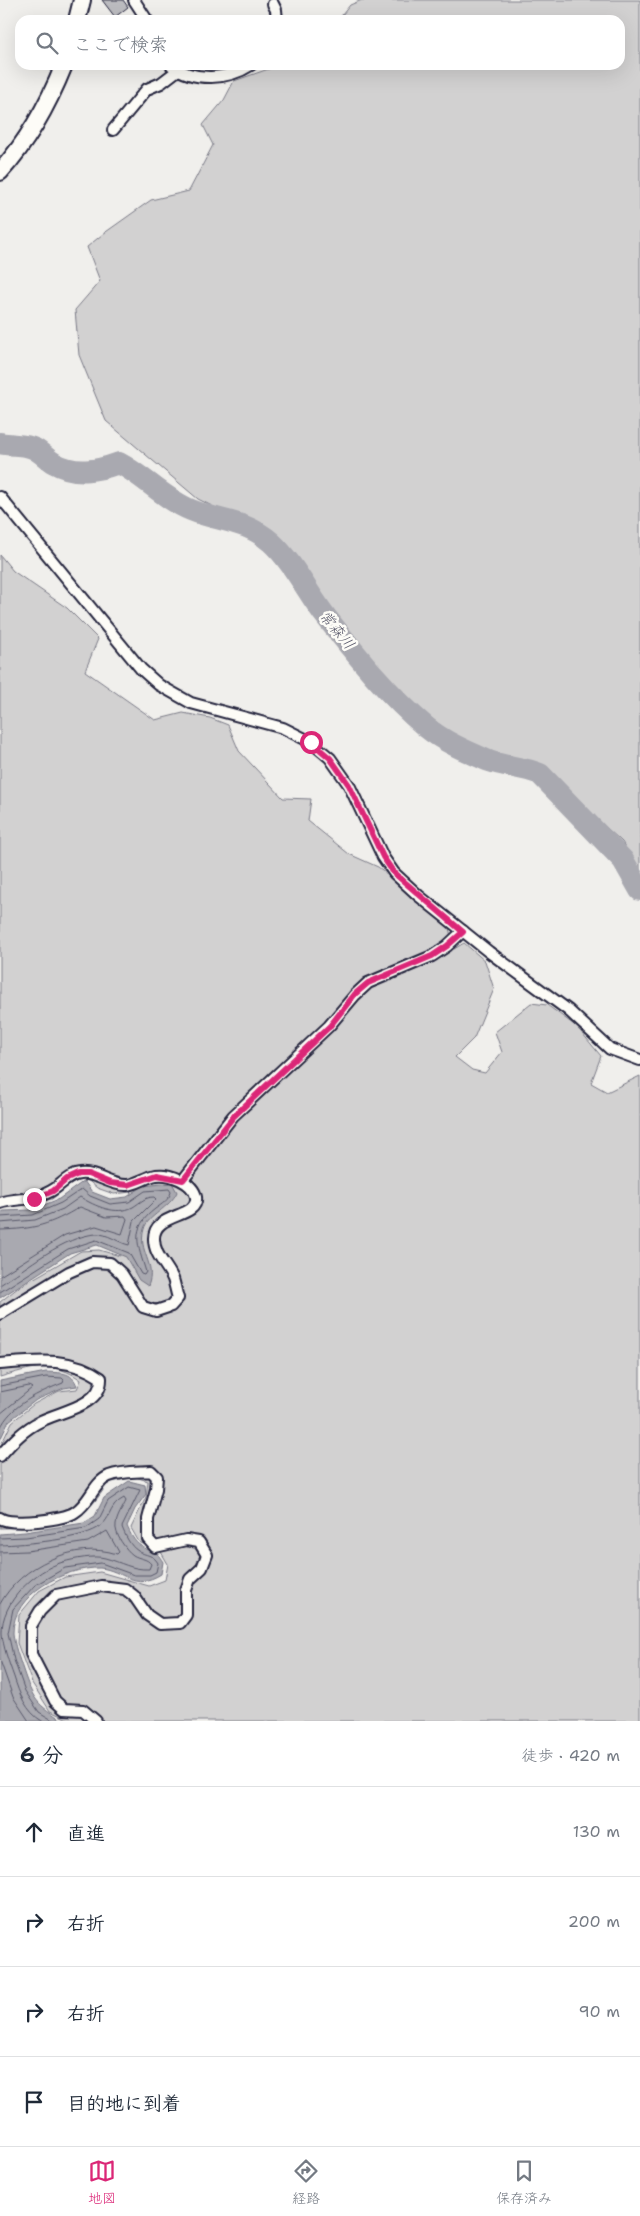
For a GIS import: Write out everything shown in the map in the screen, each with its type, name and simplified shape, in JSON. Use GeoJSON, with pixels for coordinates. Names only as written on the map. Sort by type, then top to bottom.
{"type":"FeatureCollection","features":[{"type":"Feature","properties":{"kind":"highway"},"geometry":{"type":"LineString","coordinates":[[78,15],[82,0]]}},
{"type":"Feature","properties":{"kind":"highway"},"geometry":{"type":"LineString","coordinates":[[0,172],[18,153],[38,123],[62,70]]}},
{"type":"Feature","properties":{"kind":"street"},"geometry":{"type":"LineString","coordinates":[[134,0],[144,15]]}},
{"type":"Feature","properties":{"kind":"street"},"geometry":{"type":"LineString","coordinates":[[274,1],[276,15]]}},
{"type":"Feature","properties":{"kind":"street"},"geometry":{"type":"LineString","coordinates":[[113,130],[147,89],[162,84],[172,70]]}},
{"type":"Feature","properties":{"kind":"street"},"geometry":{"type":"LineString","coordinates":[[178,70],[188,75],[207,77],[227,75],[244,70]]}},
{"type":"Feature","properties":{"kind":"street"},"geometry":{"type":"LineString","coordinates":[[0,497],[141,669],[158,685],[191,703],[282,728],[311,742],[330,758],[349,785],[383,857],[394,873],[463,932],[568,1010],[610,1050],[640,1060]]}},
{"type":"Feature","properties":{"kind":"street"},"geometry":{"type":"LineString","coordinates":[[183,1180],[234,1116],[330,1026],[355,994],[368,983],[432,956],[463,932]]}},
{"type":"Feature","properties":{"kind":"street"},"geometry":{"type":"LineString","coordinates":[[0,1203],[34,1199],[53,1191],[67,1179],[78,1174],[88,1174],[110,1183],[128,1185],[157,1175],[183,1180],[193,1190],[196,1199],[194,1207],[156,1227],[153,1237],[155,1251],[172,1279],[178,1298],[171,1306],[156,1311],[143,1306],[122,1274],[110,1262],[92,1262],[62,1276],[0,1314]]}},
{"type":"Feature","properties":{"kind":"street"},"geometry":{"type":"LineString","coordinates":[[0,1364],[48,1360],[88,1369],[101,1378],[98,1392],[88,1400],[66,1412],[42,1420],[18,1435],[0,1456]]}},
{"type":"Feature","properties":{"kind":"street"},"geometry":{"type":"LineString","coordinates":[[0,1518],[3,1521],[21,1523],[74,1514],[87,1502],[100,1482],[110,1476],[151,1472],[157,1476],[156,1489],[148,1519],[148,1539],[155,1546],[186,1540],[199,1542],[207,1555],[202,1568],[190,1579],[186,1590],[186,1616],[180,1623],[160,1624],[147,1615],[134,1596],[125,1590],[101,1586],[56,1595],[40,1611],[31,1626],[31,1654],[48,1689],[55,1701],[64,1709],[83,1710],[96,1721]]}},
{"type":"Feature","properties":{"kind":"shaded area"},"geometry":{"type":"Polygon","coordinates":[[[362,0],[640,0],[640,871],[622,842],[544,770],[527,762],[497,756],[459,739],[415,706],[353,639],[294,558],[268,534],[198,499],[106,421],[79,355],[75,310],[100,281],[87,247],[151,200],[189,191],[213,145],[203,125],[224,100],[234,81],[266,70],[625,70],[625,15],[342,15],[350,5],[362,0]]]}},
{"type":"Feature","properties":{"kind":"shaded area"},"geometry":{"type":"Polygon","coordinates":[[[0,555],[13,571],[67,608],[98,639],[85,671],[155,720],[183,713],[210,718],[228,725],[239,751],[283,798],[311,799],[308,821],[349,854],[378,867],[397,881],[449,928],[454,949],[464,943],[485,961],[494,989],[474,1038],[455,1057],[472,1070],[485,1073],[502,1052],[495,1032],[531,1003],[547,1005],[577,1027],[601,1056],[591,1083],[607,1092],[640,1076],[640,1721],[72,1721],[50,1711],[32,1683],[17,1643],[19,1615],[39,1591],[65,1577],[100,1572],[149,1586],[165,1580],[168,1564],[161,1552],[139,1542],[131,1528],[146,1497],[148,1481],[135,1477],[108,1483],[91,1506],[65,1520],[43,1525],[0,1528],[0,1447],[12,1422],[34,1404],[59,1391],[77,1389],[81,1380],[61,1370],[51,1368],[32,1369],[0,1377],[0,1302],[19,1287],[81,1251],[99,1250],[120,1256],[131,1192],[114,1194],[97,1188],[84,1177],[65,1188],[52,1199],[28,1204],[6,1205],[0,1208],[0,555]]]}},
{"type":"Feature","properties":{"kind":"water"},"geometry":{"type":"Polygon","coordinates":[[[84,1181],[92,1192],[110,1199],[127,1197],[143,1186],[172,1183],[177,1192],[174,1198],[149,1220],[144,1229],[143,1244],[150,1271],[148,1286],[139,1280],[126,1257],[97,1245],[70,1253],[0,1298],[0,1213],[4,1211],[31,1210],[59,1199],[84,1181]]]}},
{"type":"Feature","properties":{"kind":"water"},"geometry":{"type":"Polygon","coordinates":[[[46,1372],[69,1375],[77,1386],[64,1388],[36,1400],[9,1421],[0,1440],[0,1381],[46,1372]]]}},
{"type":"Feature","properties":{"kind":"water"},"geometry":{"type":"Polygon","coordinates":[[[129,1481],[145,1485],[146,1494],[135,1509],[127,1526],[136,1542],[155,1552],[160,1557],[163,1562],[161,1574],[143,1581],[100,1568],[86,1569],[57,1578],[43,1585],[31,1595],[21,1606],[15,1619],[13,1633],[16,1647],[33,1695],[42,1706],[64,1721],[0,1721],[0,1534],[84,1523],[95,1516],[104,1498],[129,1481]]]}},
{"type":"Feature","properties":{"kind":"building"},"geometry":{"type":"Polygon","coordinates":[[[102,0],[123,0],[128,7],[118,15],[113,15],[102,0]]]}},
{"type":"Feature","properties":{"kind":"waterway","name":"常森川"},"geometry":{"type":"LineString","coordinates":[[0,443],[31,447],[54,463],[70,469],[86,471],[119,463],[181,505],[202,514],[242,525],[262,535],[287,559],[320,609],[338,632],[386,689],[412,715],[448,742],[465,750],[489,761],[540,774],[623,860],[640,890]]}},
{"type":"Feature","properties":{"kind":"route"},"geometry":{"type":"LineString","coordinates":[[34,1199],[53,1191],[67,1179],[78,1174],[88,1174],[110,1183],[128,1185],[157,1175],[183,1180],[234,1116],[330,1026],[355,994],[368,983],[432,956],[463,932],[394,873],[383,857],[349,785],[330,758],[311,742]]}}]}
